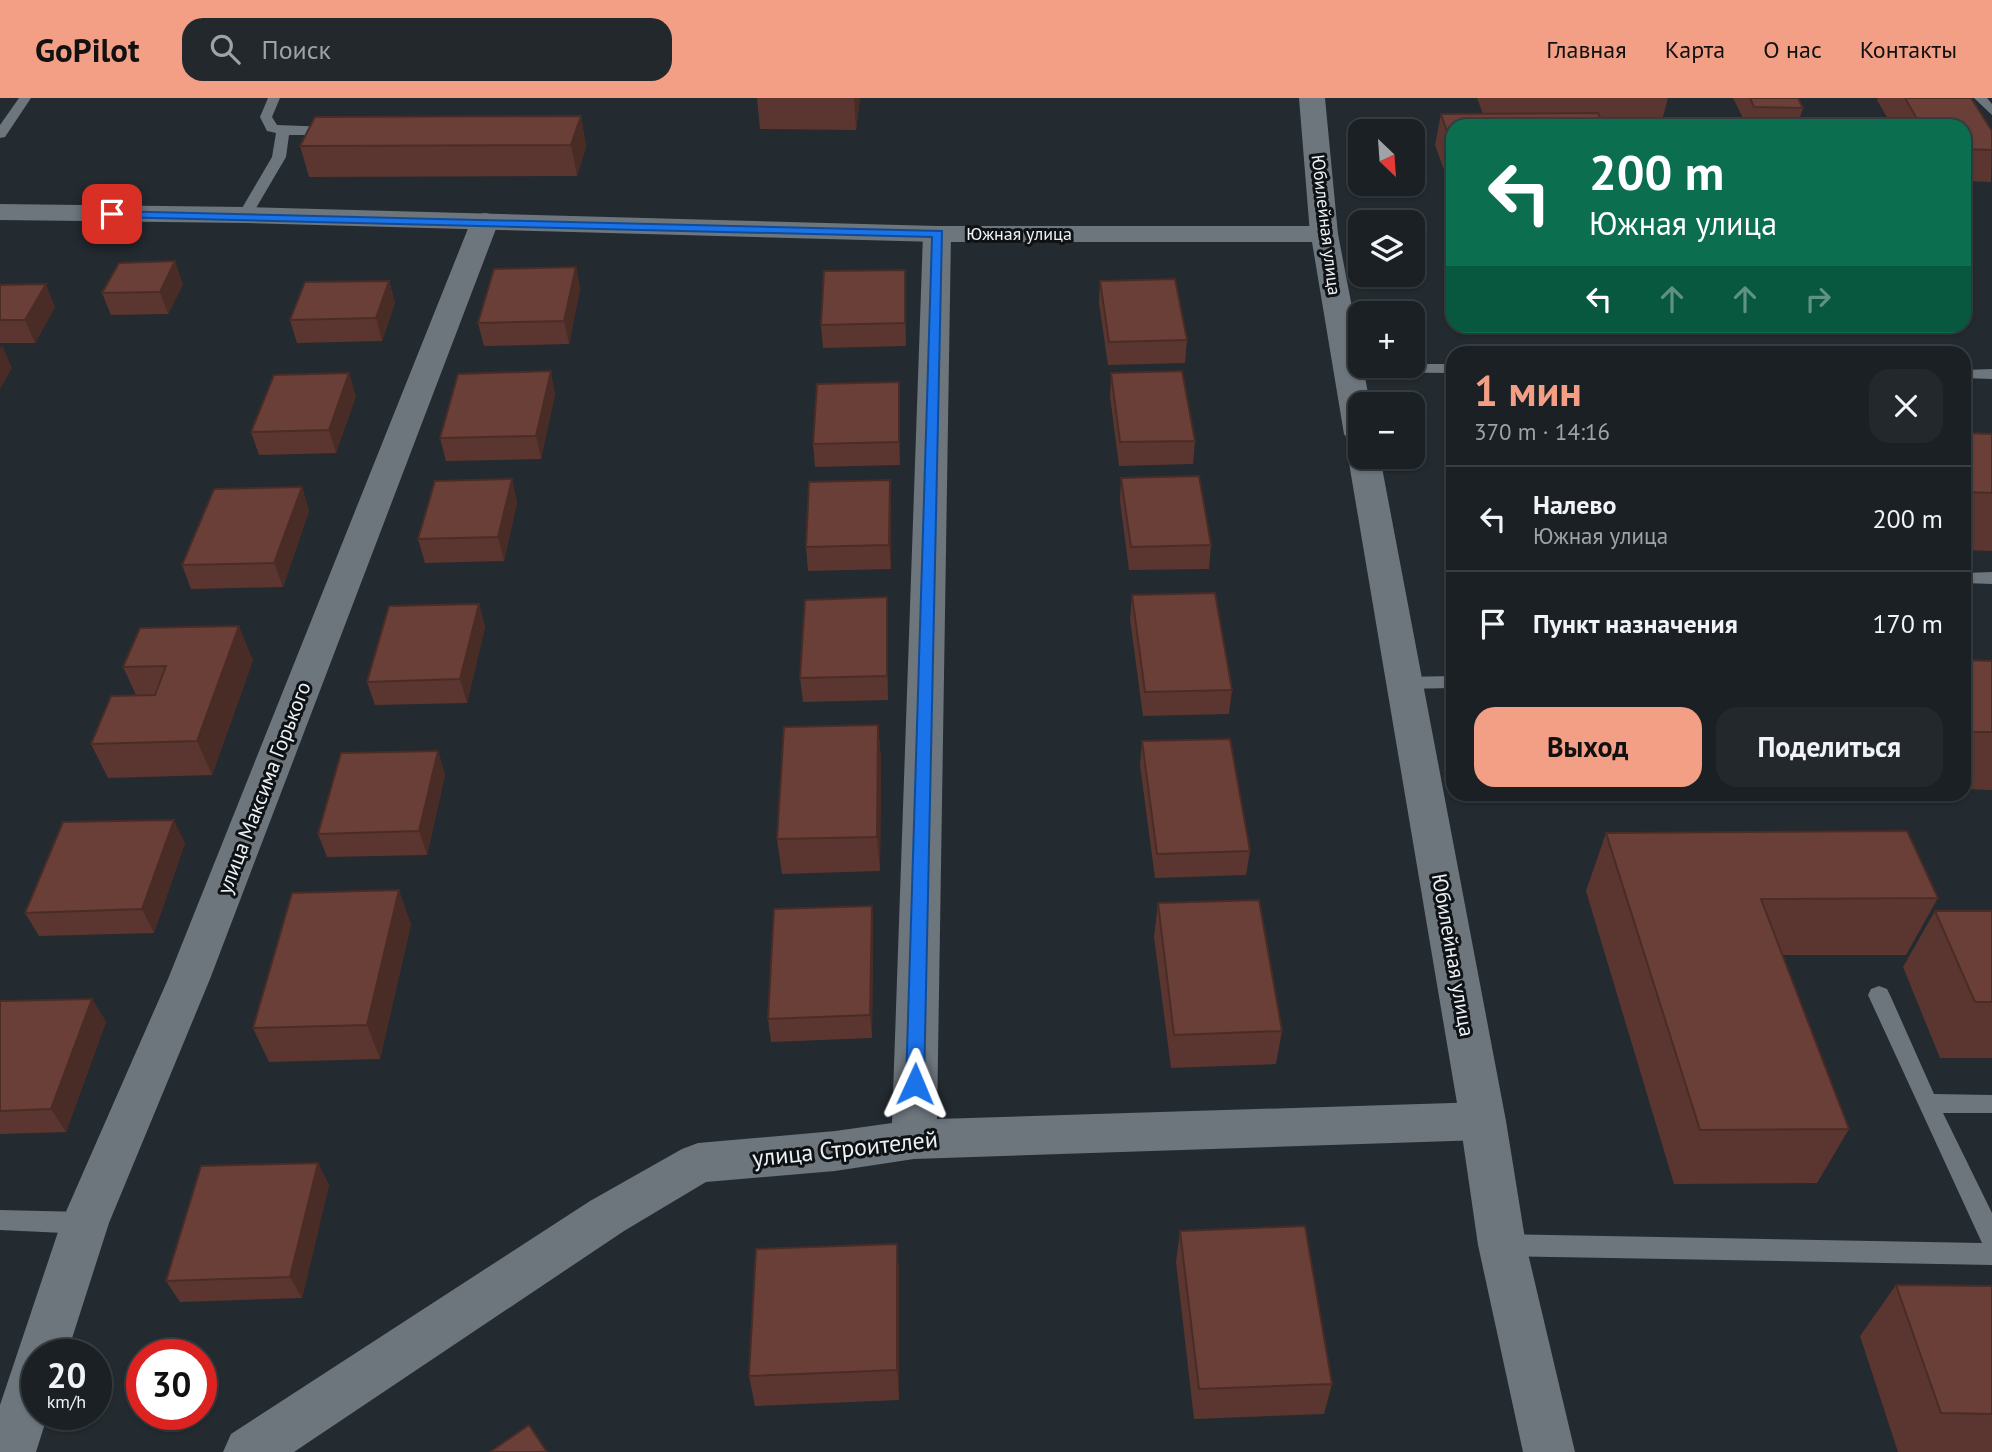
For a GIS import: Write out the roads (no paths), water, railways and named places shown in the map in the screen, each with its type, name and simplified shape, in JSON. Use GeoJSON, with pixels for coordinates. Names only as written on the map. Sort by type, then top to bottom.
{"type":"FeatureCollection","features":[{"type":"Feature","properties":{"kind":"street","name":"Юбилейная улица"},"geometry":{"type":"LineString","coordinates":[[1312,98],[1324,234],[1348,369]]}},
{"type":"Feature","properties":{"kind":"street","name":"Южная улица"},"geometry":{"type":"LineString","coordinates":[[2,215],[245,215],[937,234],[1324,234]]}},
{"type":"Feature","properties":{"kind":"street","name":"улица Максима Горького"},"geometry":{"type":"LineString","coordinates":[[47,1339],[85,1223],[189,979],[485,221]]}},
{"type":"Feature","properties":{"kind":"street"},"geometry":{"type":"LineString","coordinates":[[914,1139],[937,234]]}},
{"type":"Feature","properties":{"kind":"street","name":"Юбилейная улица"},"geometry":{"type":"LineString","coordinates":[[1366,469],[1483,1121],[1502,1245],[1549,1452]]}},
{"type":"Feature","properties":{"kind":"street","name":"улица Строителей"},"geometry":{"type":"LineString","coordinates":[[249,1452],[607,1216],[698,1163],[835,1151],[914,1139],[1483,1121]]}},
{"type":"Feature","properties":{"kind":"street"},"geometry":{"type":"LineString","coordinates":[[10,1452],[21,1419]]}},
{"type":"Feature","properties":{"kind":"lane"},"geometry":{"type":"LineString","coordinates":[[0,134],[25,98]]}},
{"type":"Feature","properties":{"kind":"lane"},"geometry":{"type":"LineString","coordinates":[[274,98],[266,117],[272,128],[283,131],[351,131]]}},
{"type":"Feature","properties":{"kind":"lane"},"geometry":{"type":"LineString","coordinates":[[1980,98],[1992,111]]}},
{"type":"Feature","properties":{"kind":"lane"},"geometry":{"type":"LineString","coordinates":[[245,215],[279,157],[283,131]]}},
{"type":"Feature","properties":{"kind":"lane"},"geometry":{"type":"LineString","coordinates":[[1425,369],[1446,369]]}},
{"type":"Feature","properties":{"kind":"lane"},"geometry":{"type":"LineString","coordinates":[[1971,373],[1992,374]]}},
{"type":"Feature","properties":{"kind":"lane"},"geometry":{"type":"LineString","coordinates":[[1971,578],[1992,578]]}},
{"type":"Feature","properties":{"kind":"lane"},"geometry":{"type":"LineString","coordinates":[[1405,683],[1446,682]]}},
{"type":"Feature","properties":{"kind":"lane"},"geometry":{"type":"LineString","coordinates":[[1879,995],[1992,1238]]}},
{"type":"Feature","properties":{"kind":"lane"},"geometry":{"type":"LineString","coordinates":[[1927,1103],[1992,1104]]}},
{"type":"Feature","properties":{"kind":"lane"},"geometry":{"type":"LineString","coordinates":[[0,1220],[85,1223]]}},
{"type":"Feature","properties":{"kind":"lane"},"geometry":{"type":"LineString","coordinates":[[1502,1245],[1992,1254]]}}]}
